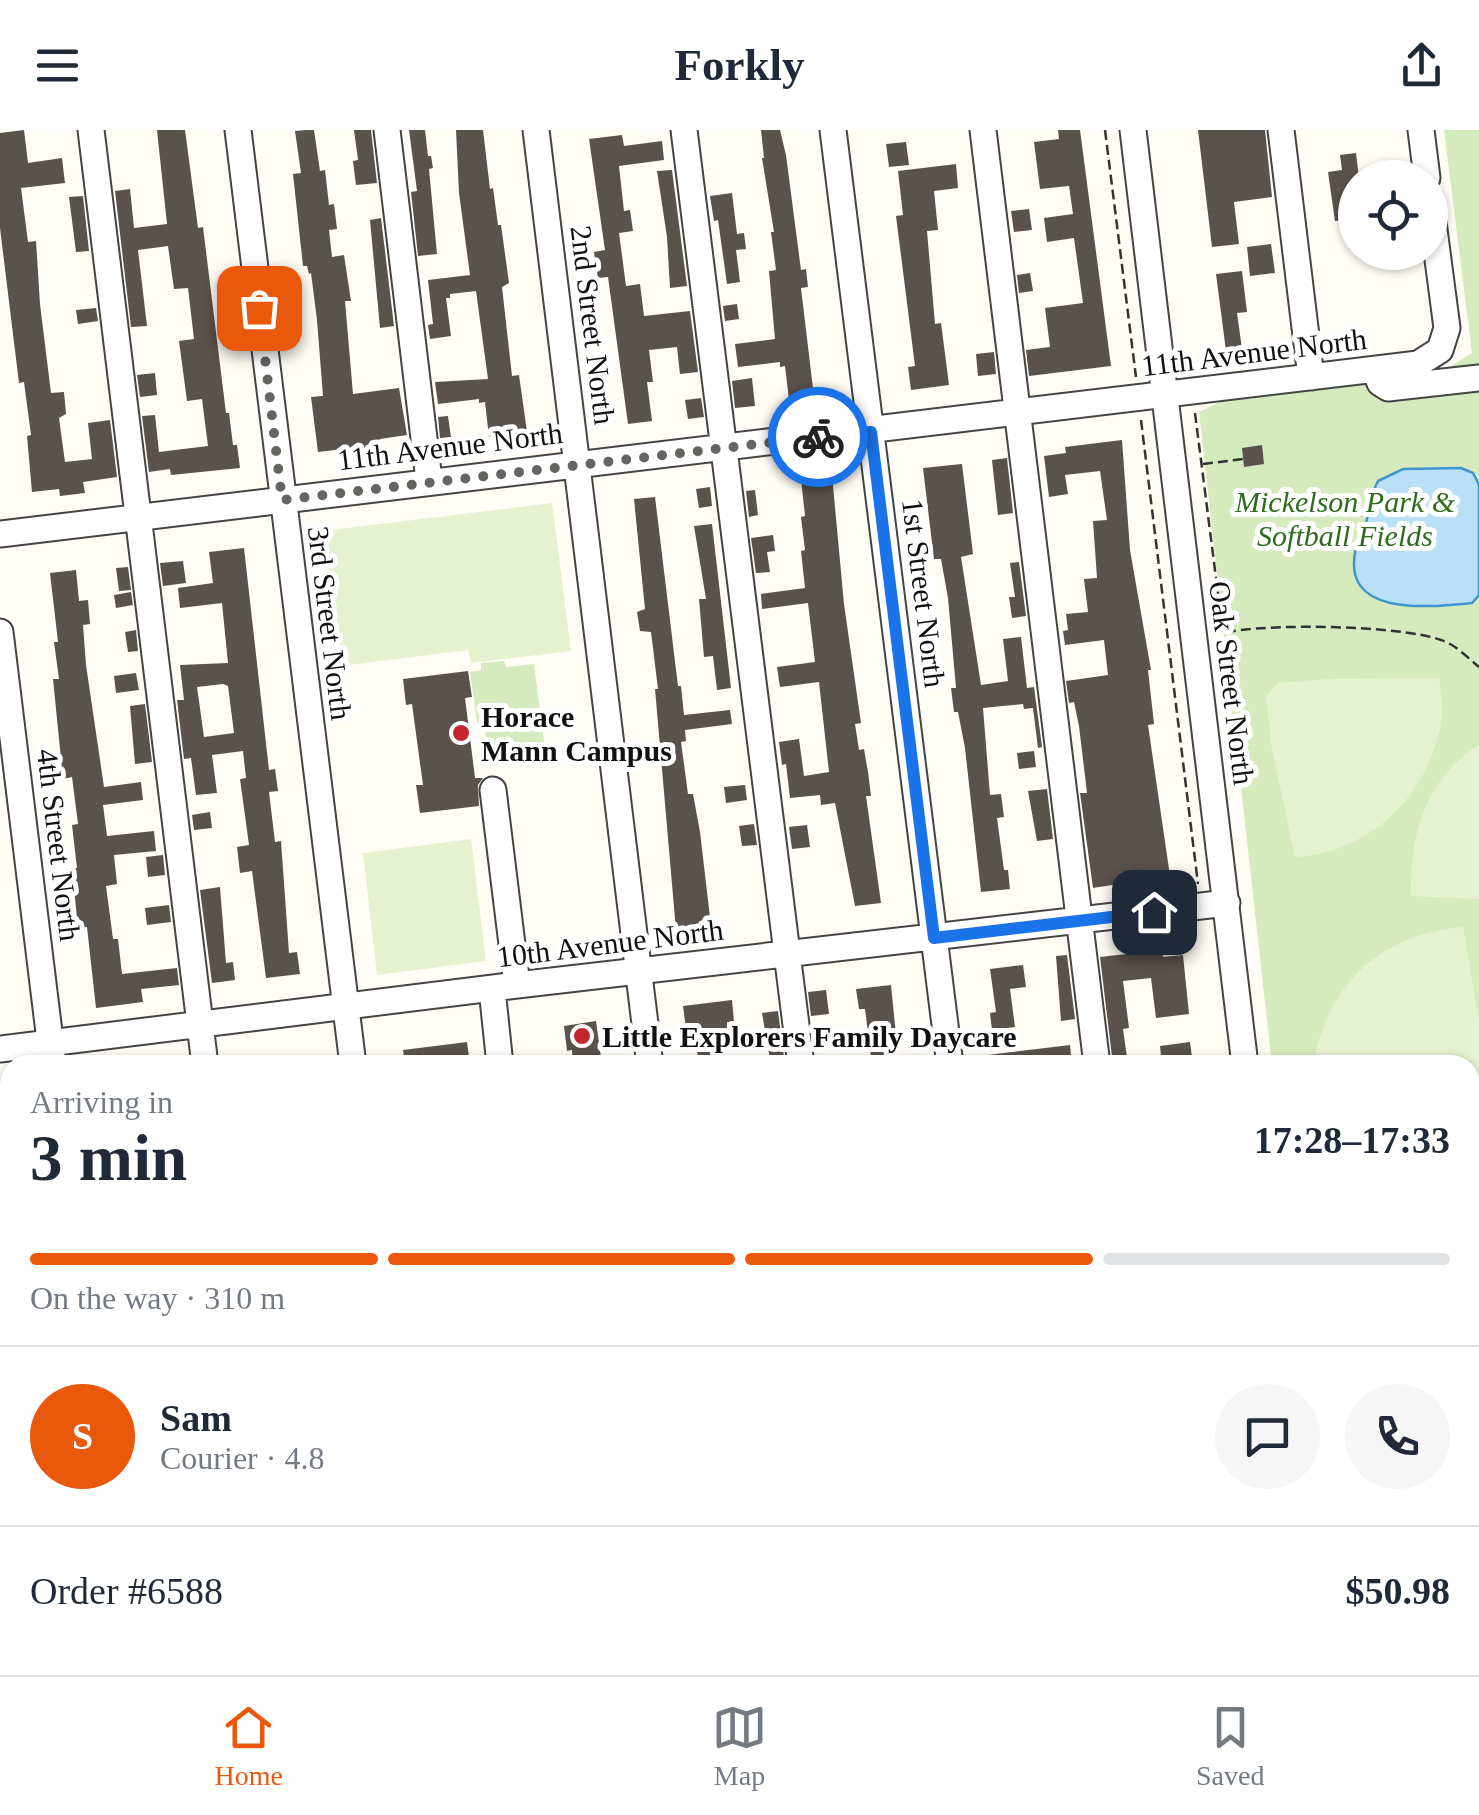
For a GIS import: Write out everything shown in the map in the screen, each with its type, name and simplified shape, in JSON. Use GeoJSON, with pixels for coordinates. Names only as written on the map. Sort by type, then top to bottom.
{"type":"FeatureCollection","features":[{"type":"Feature","properties":{"kind":"street"},"geometry":{"type":"LineString","coordinates":[[91,130],[204,1055]]}},
{"type":"Feature","properties":{"kind":"street","name":"3rd Street North"},"geometry":{"type":"LineString","coordinates":[[238,130],[351,1055]]}},
{"type":"Feature","properties":{"kind":"street"},"geometry":{"type":"LineString","coordinates":[[387,130],[429,480]]}},
{"type":"Feature","properties":{"kind":"street","name":"2nd Street North"},"geometry":{"type":"LineString","coordinates":[[536,130],[649,1055]]}},
{"type":"Feature","properties":{"kind":"street"},"geometry":{"type":"LineString","coordinates":[[684,130],[800,1055]]}},
{"type":"Feature","properties":{"kind":"street","name":"1st Street North"},"geometry":{"type":"LineString","coordinates":[[833,130],[949,1055]]}},
{"type":"Feature","properties":{"kind":"street"},"geometry":{"type":"LineString","coordinates":[[983,130],[1096,1055]]}},
{"type":"Feature","properties":{"kind":"street","name":"Oak Street North"},"geometry":{"type":"LineString","coordinates":[[1133,130],[1151,397],[1227,903],[1244,1055]]}},
{"type":"Feature","properties":{"kind":"street"},"geometry":{"type":"LineString","coordinates":[[1281,130],[1310,377]]}},
{"type":"Feature","properties":{"kind":"street"},"geometry":{"type":"LineString","coordinates":[[1421,130],[1425,160]]}},
{"type":"Feature","properties":{"kind":"street","name":"11th Avenue North"},"geometry":{"type":"LineString","coordinates":[[0,534],[1418,364],[1440,350],[1447,328],[1439,270]]}},
{"type":"Feature","properties":{"kind":"street"},"geometry":{"type":"LineString","coordinates":[[1374,370],[1380,383],[1388,388],[1479,378]]}},
{"type":"Feature","properties":{"kind":"street","name":"4th Street North"},"geometry":{"type":"LineString","coordinates":[[0,632],[52,1054]]}},
{"type":"Feature","properties":{"kind":"street"},"geometry":{"type":"LineString","coordinates":[[493,790],[504,987],[501,1055]]}},
{"type":"Feature","properties":{"kind":"street","name":"10th Avenue North"},"geometry":{"type":"LineString","coordinates":[[0,1049],[52,1054],[200,1024],[1227,903]]}},
{"type":"Feature","properties":{"kind":"path"},"geometry":{"type":"LineString","coordinates":[[1105,130],[1151,397],[1198,885]]}},
{"type":"Feature","properties":{"kind":"path"},"geometry":{"type":"LineString","coordinates":[[1193,392],[1223,633],[1258,628],[1392,630],[1444,641],[1479,667]]}},
{"type":"Feature","properties":{"kind":"path"},"geometry":{"type":"LineString","coordinates":[[1202,465],[1243,458]]}},
{"type":"Feature","properties":{"kind":"green space","name":"Mickelson Park & Softball Fields"},"geometry":{"type":"Polygon","coordinates":[[[1444,130],[1479,130],[1479,1055],[1271,1055],[1199,412],[1224,400],[1442,372],[1472,353],[1444,130]]]}},
{"type":"Feature","properties":{"kind":"green space"},"geometry":{"type":"Polygon","coordinates":[[[552,503],[571,651],[471,663],[468,650],[340,666],[323,531],[552,503]]]}},
{"type":"Feature","properties":{"kind":"green space"},"geometry":{"type":"Polygon","coordinates":[[[504,661],[506,667],[534,664],[546,757],[504,762],[502,751],[488,752],[485,730],[478,730],[470,672],[481,670],[481,663],[504,661]]]}},
{"type":"Feature","properties":{"kind":"green space"},"geometry":{"type":"Polygon","coordinates":[[[1439,678],[1439,733],[1420,780],[1405,801],[1368,834],[1345,846],[1295,857],[1272,749],[1266,697],[1278,683],[1439,678]]]}},
{"type":"Feature","properties":{"kind":"green space"},"geometry":{"type":"Polygon","coordinates":[[[1479,745],[1479,899],[1411,896],[1413,852],[1424,811],[1445,775],[1479,745]]]}},
{"type":"Feature","properties":{"kind":"green space"},"geometry":{"type":"Polygon","coordinates":[[[471,839],[486,961],[377,975],[363,853],[471,839]]]}},
{"type":"Feature","properties":{"kind":"green space"},"geometry":{"type":"Polygon","coordinates":[[[1463,927],[1479,1020],[1479,1055],[1315,1055],[1331,1010],[1362,968],[1383,952],[1433,932],[1463,927]]]}},
{"type":"Feature","properties":{"kind":"water"},"geometry":{"type":"Polygon","coordinates":[[[1461,468],[1473,473],[1479,485],[1479,595],[1472,603],[1434,606],[1392,603],[1374,597],[1361,587],[1354,571],[1356,548],[1378,481],[1403,469],[1461,468]]]}},
{"type":"Feature","properties":{"kind":"building"},"geometry":{"type":"Polygon","coordinates":[[[24,130],[28,163],[62,158],[65,183],[21,188],[28,242],[36,241],[51,393],[64,392],[66,414],[59,418],[65,462],[92,459],[88,423],[110,420],[117,477],[83,482],[85,493],[60,496],[59,489],[32,492],[27,436],[31,435],[24,382],[19,383],[0,228],[0,133],[24,130]]]}},
{"type":"Feature","properties":{"kind":"building"},"geometry":{"type":"Polygon","coordinates":[[[157,130],[185,130],[198,228],[203,227],[226,413],[240,468],[171,475],[170,469],[149,472],[142,416],[155,415],[159,452],[208,446],[202,399],[187,401],[179,341],[194,339],[188,288],[174,289],[168,246],[138,250],[147,326],[131,327],[115,191],[130,189],[134,228],[167,224],[157,130]]]}},
{"type":"Feature","properties":{"kind":"building"},"geometry":{"type":"Polygon","coordinates":[[[314,130],[329,205],[334,204],[337,229],[329,230],[332,257],[344,255],[351,301],[345,301],[353,394],[399,388],[407,435],[380,439],[381,448],[318,452],[311,397],[323,396],[317,320],[311,273],[303,266],[293,174],[301,173],[295,131],[314,130]]]}},
{"type":"Feature","properties":{"kind":"building"},"geometry":{"type":"Polygon","coordinates":[[[354,130],[371,130],[377,183],[356,185],[354,130]]]}},
{"type":"Feature","properties":{"kind":"building"},"geometry":{"type":"Polygon","coordinates":[[[409,130],[425,130],[431,156],[437,254],[418,256],[411,192],[417,191],[409,130]]]}},
{"type":"Feature","properties":{"kind":"building"},"geometry":{"type":"Polygon","coordinates":[[[456,130],[483,130],[509,283],[502,287],[512,376],[519,375],[527,432],[489,437],[485,402],[479,403],[479,399],[438,404],[435,382],[488,379],[476,291],[446,298],[451,336],[430,339],[428,325],[433,324],[428,280],[470,275],[459,193],[456,130]]]}},
{"type":"Feature","properties":{"kind":"building"},"geometry":{"type":"Polygon","coordinates":[[[761,130],[780,130],[786,155],[801,270],[806,269],[808,287],[801,288],[814,397],[789,400],[785,366],[780,367],[780,362],[738,367],[735,344],[775,339],[769,271],[776,270],[774,232],[761,130]]]}},
{"type":"Feature","properties":{"kind":"building"},"geometry":{"type":"Polygon","coordinates":[[[1058,130],[1080,130],[1111,366],[1029,376],[1026,350],[1050,347],[1045,308],[1083,303],[1074,238],[1047,242],[1044,218],[1073,214],[1069,186],[1040,189],[1034,142],[1059,139],[1058,130]]]}},
{"type":"Feature","properties":{"kind":"building"},"geometry":{"type":"Polygon","coordinates":[[[1198,130],[1265,130],[1272,197],[1234,202],[1239,244],[1212,247],[1198,130]]]}},
{"type":"Feature","properties":{"kind":"building"},"geometry":{"type":"Polygon","coordinates":[[[622,135],[624,146],[662,141],[664,160],[619,166],[624,211],[630,210],[633,231],[619,233],[626,286],[640,284],[644,316],[690,311],[698,372],[680,374],[677,347],[649,350],[653,382],[647,382],[652,421],[628,424],[608,277],[598,278],[594,252],[605,250],[589,139],[622,135]]]}},
{"type":"Feature","properties":{"kind":"building"},"geometry":{"type":"Polygon","coordinates":[[[906,142],[909,165],[889,167],[886,144],[906,142]]]}},
{"type":"Feature","properties":{"kind":"building"},"geometry":{"type":"Polygon","coordinates":[[[1356,153],[1357,160],[1341,160],[1340,155],[1356,153]]]}},
{"type":"Feature","properties":{"kind":"building"},"geometry":{"type":"Polygon","coordinates":[[[956,164],[958,188],[934,191],[938,230],[927,231],[935,324],[941,323],[949,385],[911,390],[908,367],[915,366],[896,216],[903,215],[898,171],[956,164]]]}},
{"type":"Feature","properties":{"kind":"building"},"geometry":{"type":"Polygon","coordinates":[[[672,170],[687,286],[670,288],[657,171],[672,170]]]}},
{"type":"Feature","properties":{"kind":"building"},"geometry":{"type":"Polygon","coordinates":[[[1338,171],[1338,221],[1335,221],[1328,172],[1338,171]]]}},
{"type":"Feature","properties":{"kind":"building"},"geometry":{"type":"Polygon","coordinates":[[[732,193],[737,234],[744,233],[746,249],[736,250],[740,282],[727,284],[718,220],[714,221],[710,196],[732,193]]]}},
{"type":"Feature","properties":{"kind":"building"},"geometry":{"type":"Polygon","coordinates":[[[83,196],[89,251],[76,252],[69,197],[83,196]]]}},
{"type":"Feature","properties":{"kind":"building"},"geometry":{"type":"Polygon","coordinates":[[[1029,209],[1032,230],[1014,232],[1011,211],[1029,209]]]}},
{"type":"Feature","properties":{"kind":"building"},"geometry":{"type":"Polygon","coordinates":[[[381,218],[394,326],[380,328],[370,220],[381,218]]]}},
{"type":"Feature","properties":{"kind":"building"},"geometry":{"type":"Polygon","coordinates":[[[1271,244],[1275,273],[1250,276],[1247,247],[1271,244]]]}},
{"type":"Feature","properties":{"kind":"building"},"geometry":{"type":"Polygon","coordinates":[[[1242,271],[1247,312],[1237,313],[1242,349],[1226,351],[1216,274],[1242,271]]]}},
{"type":"Feature","properties":{"kind":"building"},"geometry":{"type":"Polygon","coordinates":[[[1030,273],[1033,291],[1019,293],[1017,275],[1030,273]]]}},
{"type":"Feature","properties":{"kind":"building"},"geometry":{"type":"Polygon","coordinates":[[[737,304],[739,319],[725,321],[723,306],[737,304]]]}},
{"type":"Feature","properties":{"kind":"building"},"geometry":{"type":"Polygon","coordinates":[[[96,308],[98,321],[78,324],[76,310],[96,308]]]}},
{"type":"Feature","properties":{"kind":"building"},"geometry":{"type":"Polygon","coordinates":[[[994,352],[996,374],[978,376],[976,354],[994,352]]]}},
{"type":"Feature","properties":{"kind":"building"},"geometry":{"type":"Polygon","coordinates":[[[155,373],[157,395],[140,397],[137,375],[155,373]]]}},
{"type":"Feature","properties":{"kind":"building"},"geometry":{"type":"Polygon","coordinates":[[[752,378],[755,406],[735,408],[732,381],[752,378]]]}},
{"type":"Feature","properties":{"kind":"building"},"geometry":{"type":"Polygon","coordinates":[[[701,398],[704,417],[688,419],[685,400],[701,398]]]}},
{"type":"Feature","properties":{"kind":"building"},"geometry":{"type":"Polygon","coordinates":[[[448,416],[451,437],[440,438],[438,417],[448,416]]]}},
{"type":"Feature","properties":{"kind":"building"},"geometry":{"type":"Polygon","coordinates":[[[1122,440],[1130,550],[1151,670],[1154,724],[1148,725],[1170,876],[1093,888],[1080,793],[1087,793],[1079,726],[1074,702],[1069,703],[1066,681],[1108,675],[1104,640],[1065,645],[1063,631],[1068,630],[1066,614],[1088,612],[1084,579],[1097,578],[1093,521],[1107,520],[1100,471],[1065,475],[1068,494],[1049,497],[1044,456],[1066,453],[1065,447],[1122,440]]]}},
{"type":"Feature","properties":{"kind":"building"},"geometry":{"type":"Polygon","coordinates":[[[1262,445],[1264,464],[1244,467],[1242,448],[1262,445]]]}},
{"type":"Feature","properties":{"kind":"building"},"geometry":{"type":"Polygon","coordinates":[[[1007,458],[1013,513],[998,515],[992,460],[1007,458]]]}},
{"type":"Feature","properties":{"kind":"building"},"geometry":{"type":"Polygon","coordinates":[[[962,464],[973,554],[961,557],[981,685],[1008,681],[1003,639],[1021,637],[1027,688],[1034,687],[1042,747],[1038,748],[1033,708],[1024,709],[1023,704],[983,708],[990,795],[1001,794],[1004,817],[997,818],[1010,889],[981,892],[965,748],[951,688],[956,688],[948,598],[941,559],[934,559],[923,468],[962,464]]]}},
{"type":"Feature","properties":{"kind":"building"},"geometry":{"type":"Polygon","coordinates":[[[832,475],[844,604],[861,723],[855,724],[868,772],[871,796],[866,796],[881,903],[855,906],[835,803],[821,805],[820,795],[790,798],[786,764],[782,765],[779,742],[799,739],[804,776],[829,772],[819,682],[780,687],[777,667],[815,662],[808,603],[762,609],[761,594],[805,588],[801,479],[832,475]]]}},
{"type":"Feature","properties":{"kind":"building"},"geometry":{"type":"Polygon","coordinates":[[[710,487],[712,506],[699,508],[696,489],[710,487]]]}},
{"type":"Feature","properties":{"kind":"building"},"geometry":{"type":"Polygon","coordinates":[[[755,490],[758,515],[749,517],[746,491],[755,490]]]}},
{"type":"Feature","properties":{"kind":"building"},"geometry":{"type":"Polygon","coordinates":[[[655,497],[684,715],[730,710],[732,724],[685,730],[686,741],[681,742],[688,794],[693,794],[700,832],[711,926],[676,930],[658,689],[651,632],[640,631],[637,612],[645,609],[634,499],[655,497]]]}},
{"type":"Feature","properties":{"kind":"building"},"geometry":{"type":"Polygon","coordinates":[[[712,524],[731,688],[717,690],[713,656],[704,657],[699,599],[706,599],[694,526],[712,524]]]}},
{"type":"Feature","properties":{"kind":"building"},"geometry":{"type":"Polygon","coordinates":[[[773,535],[775,551],[767,552],[770,572],[756,573],[751,538],[773,535]]]}},
{"type":"Feature","properties":{"kind":"building"},"geometry":{"type":"Polygon","coordinates":[[[244,548],[269,770],[275,769],[278,791],[269,792],[275,842],[281,841],[289,953],[297,952],[300,974],[266,978],[252,871],[240,873],[237,847],[249,845],[240,779],[246,778],[243,751],[212,755],[217,793],[196,795],[191,758],[184,759],[177,700],[184,700],[180,665],[228,663],[222,603],[180,608],[178,588],[213,583],[209,552],[244,548]],[[228,686],[197,687],[204,737],[234,733],[228,686]]]}},
{"type":"Feature","properties":{"kind":"building"},"geometry":{"type":"Polygon","coordinates":[[[183,561],[186,583],[163,586],[160,563],[183,561]]]}},
{"type":"Feature","properties":{"kind":"building"},"geometry":{"type":"Polygon","coordinates":[[[1019,562],[1026,616],[1012,618],[1009,597],[1015,597],[1010,563],[1019,562]]]}},
{"type":"Feature","properties":{"kind":"building"},"geometry":{"type":"Polygon","coordinates":[[[128,567],[131,590],[119,591],[116,568],[128,567]]]}},
{"type":"Feature","properties":{"kind":"building"},"geometry":{"type":"Polygon","coordinates":[[[76,570],[79,601],[88,600],[90,624],[83,625],[86,665],[104,787],[141,782],[143,800],[103,805],[107,836],[154,831],[156,851],[114,855],[117,884],[106,886],[113,939],[118,939],[122,974],[177,968],[179,985],[141,989],[143,1002],[96,1008],[87,927],[78,928],[72,825],[78,824],[72,777],[63,779],[53,679],[59,679],[54,642],[58,642],[50,573],[76,570]]]}},
{"type":"Feature","properties":{"kind":"building"},"geometry":{"type":"Polygon","coordinates":[[[131,592],[133,605],[116,608],[114,595],[131,592]]]}},
{"type":"Feature","properties":{"kind":"building"},"geometry":{"type":"Polygon","coordinates":[[[136,630],[138,651],[128,652],[125,632],[136,630]]]}},
{"type":"Feature","properties":{"kind":"building"},"geometry":{"type":"Polygon","coordinates":[[[468,671],[472,697],[465,698],[475,778],[483,778],[478,785],[479,806],[420,813],[416,785],[423,785],[412,704],[406,705],[403,679],[468,671]]]}},
{"type":"Feature","properties":{"kind":"building"},"geometry":{"type":"Polygon","coordinates":[[[136,673],[139,690],[116,693],[114,676],[136,673]]]}},
{"type":"Feature","properties":{"kind":"building"},"geometry":{"type":"Polygon","coordinates":[[[145,704],[152,762],[135,764],[130,706],[145,704]]]}},
{"type":"Feature","properties":{"kind":"building"},"geometry":{"type":"Polygon","coordinates":[[[1034,751],[1036,767],[1019,769],[1017,753],[1034,751]]]}},
{"type":"Feature","properties":{"kind":"building"},"geometry":{"type":"Polygon","coordinates":[[[745,785],[747,800],[726,803],[724,787],[745,785]]]}},
{"type":"Feature","properties":{"kind":"building"},"geometry":{"type":"Polygon","coordinates":[[[1047,789],[1053,839],[1037,841],[1028,791],[1047,789]]]}},
{"type":"Feature","properties":{"kind":"building"},"geometry":{"type":"Polygon","coordinates":[[[210,812],[212,828],[194,830],[192,815],[210,812]]]}},
{"type":"Feature","properties":{"kind":"building"},"geometry":{"type":"Polygon","coordinates":[[[754,824],[757,845],[742,846],[739,826],[754,824]]]}},
{"type":"Feature","properties":{"kind":"building"},"geometry":{"type":"Polygon","coordinates":[[[807,825],[810,847],[792,849],[789,827],[807,825]]]}},
{"type":"Feature","properties":{"kind":"building"},"geometry":{"type":"Polygon","coordinates":[[[163,855],[165,875],[148,877],[146,857],[163,855]]]}},
{"type":"Feature","properties":{"kind":"building"},"geometry":{"type":"Polygon","coordinates":[[[220,887],[226,963],[233,962],[235,980],[212,983],[200,890],[220,887]]]}},
{"type":"Feature","properties":{"kind":"building"},"geometry":{"type":"Polygon","coordinates":[[[169,905],[171,922],[147,925],[145,908],[169,905]]]}},
{"type":"Feature","properties":{"kind":"building"},"geometry":{"type":"Polygon","coordinates":[[[1162,950],[1163,957],[1183,955],[1189,1014],[1156,1018],[1151,978],[1123,981],[1129,1028],[1123,1029],[1127,1055],[1112,1055],[1100,957],[1162,950]]]}},
{"type":"Feature","properties":{"kind":"building"},"geometry":{"type":"Polygon","coordinates":[[[1067,955],[1075,1019],[1061,1021],[1056,956],[1067,955]]]}},
{"type":"Feature","properties":{"kind":"building"},"geometry":{"type":"Polygon","coordinates":[[[1023,965],[1026,987],[1010,989],[1015,1027],[992,1030],[990,1013],[996,1012],[990,969],[1023,965]]]}},
{"type":"Feature","properties":{"kind":"building"},"geometry":{"type":"Polygon","coordinates":[[[891,985],[898,1055],[871,1055],[865,1009],[859,1009],[856,989],[891,985]]]}},
{"type":"Feature","properties":{"kind":"building"},"geometry":{"type":"Polygon","coordinates":[[[826,990],[829,1014],[811,1016],[808,992],[826,990]]]}},
{"type":"Feature","properties":{"kind":"building"},"geometry":{"type":"Polygon","coordinates":[[[732,1000],[734,1022],[727,1022],[728,1031],[718,1032],[721,1055],[698,1055],[695,1035],[687,1036],[683,1006],[732,1000]]]}},
{"type":"Feature","properties":{"kind":"building"},"geometry":{"type":"Polygon","coordinates":[[[778,1011],[784,1055],[769,1055],[762,1013],[778,1011]]]}},
{"type":"Feature","properties":{"kind":"building","name":"Little Explorers Family Daycare"},"geometry":{"type":"Polygon","coordinates":[[[596,1021],[601,1055],[572,1055],[572,1050],[567,1051],[564,1026],[596,1021]]]}},
{"type":"Feature","properties":{"kind":"building"},"geometry":{"type":"Polygon","coordinates":[[[467,1042],[469,1055],[404,1055],[403,1050],[467,1042]]]}},
{"type":"Feature","properties":{"kind":"building"},"geometry":{"type":"Polygon","coordinates":[[[1190,1042],[1192,1055],[1161,1055],[1160,1046],[1190,1042]]]}},
{"type":"Feature","properties":{"kind":"building"},"geometry":{"type":"Polygon","coordinates":[[[1070,1045],[1071,1055],[988,1055],[1070,1045]]]}},
{"type":"Feature","properties":{"kind":"way so far"},"geometry":{"type":"LineString","coordinates":[[259,308],[282,500],[818,437]]}},
{"type":"Feature","properties":{"kind":"place","name":"Horace Mann Campus"},"geometry":{"type":"Point","coordinates":[461,733]}},
{"type":"Feature","properties":{"kind":"place","name":"Little Explorers Family Daycare"},"geometry":{"type":"Point","coordinates":[582,1036]}},
{"type":"Feature","properties":{"kind":"route"},"geometry":{"type":"LineString","coordinates":[[818,437],[871,432],[934,938],[1154,912]]}}]}
